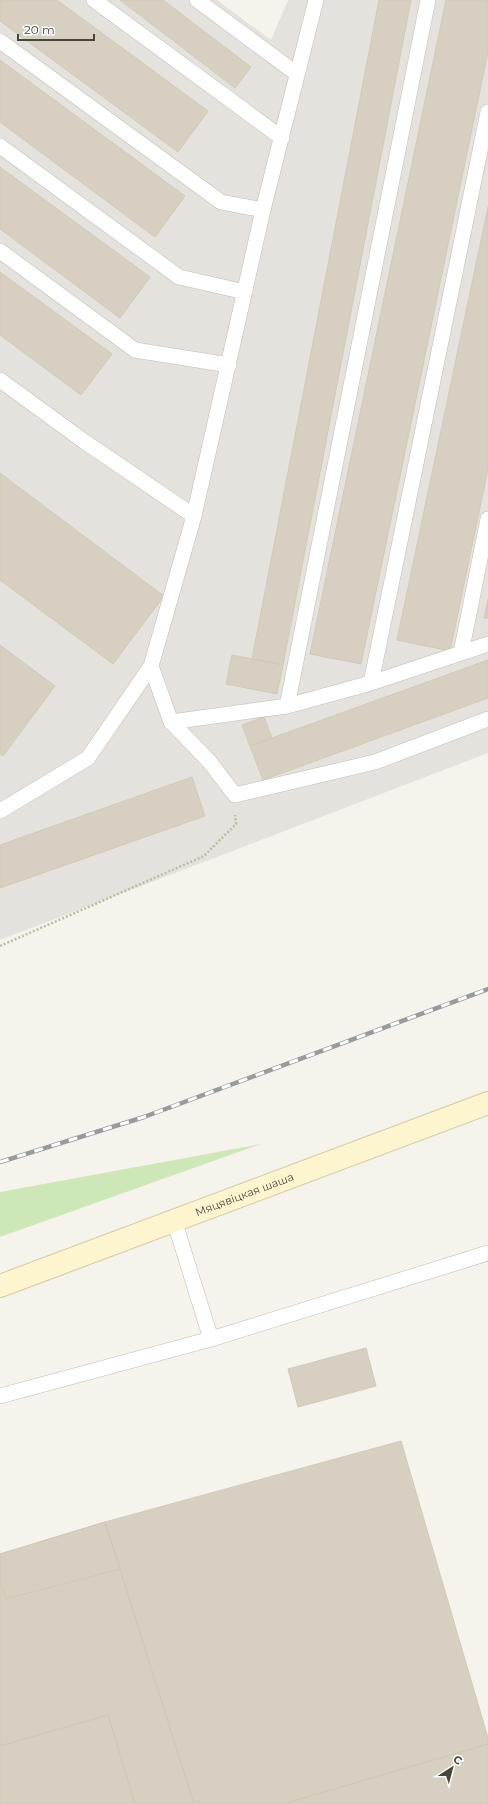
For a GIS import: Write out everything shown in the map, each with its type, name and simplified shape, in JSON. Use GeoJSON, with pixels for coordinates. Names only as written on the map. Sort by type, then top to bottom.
{"type":"FeatureCollection","features":[{"type":"Feature","properties":{"kind":"main road","name":"Мяцявіцкая шаша"},"geometry":{"type":"LineString","coordinates":[[0,1286],[488,1103]]}},
{"type":"Feature","properties":{"kind":"lane"},"geometry":{"type":"LineString","coordinates":[[94,0],[282,138]]}},
{"type":"Feature","properties":{"kind":"lane"},"geometry":{"type":"LineString","coordinates":[[197,0],[298,74]]}},
{"type":"Feature","properties":{"kind":"lane"},"geometry":{"type":"LineString","coordinates":[[0,811],[88,758],[152,666],[194,516],[263,210],[316,0]]}},
{"type":"Feature","properties":{"kind":"lane"},"geometry":{"type":"LineString","coordinates":[[287,706],[428,0]]}},
{"type":"Feature","properties":{"kind":"lane"},"geometry":{"type":"LineString","coordinates":[[0,41],[221,202],[263,210]]}},
{"type":"Feature","properties":{"kind":"lane"},"geometry":{"type":"LineString","coordinates":[[371,683],[488,112]]}},
{"type":"Feature","properties":{"kind":"lane"},"geometry":{"type":"LineString","coordinates":[[0,146],[178,277],[245,292]]}},
{"type":"Feature","properties":{"kind":"lane"},"geometry":{"type":"LineString","coordinates":[[0,251],[135,350],[229,365]]}},
{"type":"Feature","properties":{"kind":"lane"},"geometry":{"type":"LineString","coordinates":[[0,380],[85,442],[194,516]]}},
{"type":"Feature","properties":{"kind":"lane"},"geometry":{"type":"LineString","coordinates":[[461,653],[488,519]]}},
{"type":"Feature","properties":{"kind":"lane"},"geometry":{"type":"LineString","coordinates":[[171,722],[287,706],[371,683],[488,644]]}},
{"type":"Feature","properties":{"kind":"lane"},"geometry":{"type":"LineString","coordinates":[[152,666],[171,722],[209,761],[235,795],[376,762],[488,719]]}},
{"type":"Feature","properties":{"kind":"lane"},"geometry":{"type":"LineString","coordinates":[[174,1220],[211,1339]]}},
{"type":"Feature","properties":{"kind":"lane"},"geometry":{"type":"LineString","coordinates":[[0,1396],[211,1339],[488,1253]]}},
{"type":"Feature","properties":{"kind":"path"},"geometry":{"type":"LineString","coordinates":[[0,946],[204,856],[236,824],[235,795]]}},
{"type":"Feature","properties":{"kind":"shaded area"},"geometry":{"type":"Polygon","coordinates":[[[0,0],[217,0],[271,40],[288,0],[488,0],[488,753],[0,940],[0,0]]]}},
{"type":"Feature","properties":{"kind":"green space"},"geometry":{"type":"Polygon","coordinates":[[[261,1144],[0,1237],[0,1192],[261,1144]]]}},
{"type":"Feature","properties":{"kind":"building"},"geometry":{"type":"Polygon","coordinates":[[[0,0],[57,0],[208,111],[178,152],[0,21],[0,0]]]}},
{"type":"Feature","properties":{"kind":"building"},"geometry":{"type":"Polygon","coordinates":[[[120,0],[163,0],[251,67],[235,88],[120,0]]]}},
{"type":"Feature","properties":{"kind":"building"},"geometry":{"type":"Polygon","coordinates":[[[379,0],[411,0],[283,665],[252,659],[379,0]]]}},
{"type":"Feature","properties":{"kind":"building"},"geometry":{"type":"Polygon","coordinates":[[[446,0],[488,0],[488,52],[361,664],[310,654],[446,0]]]}},
{"type":"Feature","properties":{"kind":"building"},"geometry":{"type":"Polygon","coordinates":[[[0,60],[185,196],[155,237],[0,122],[0,60]]]}},
{"type":"Feature","properties":{"kind":"building"},"geometry":{"type":"Polygon","coordinates":[[[0,167],[150,277],[120,318],[0,229],[0,167]]]}},
{"type":"Feature","properties":{"kind":"building"},"geometry":{"type":"Polygon","coordinates":[[[488,207],[488,469],[450,651],[397,640],[488,207]]]}},
{"type":"Feature","properties":{"kind":"building"},"geometry":{"type":"Polygon","coordinates":[[[0,272],[112,354],[81,395],[0,335],[0,272]]]}},
{"type":"Feature","properties":{"kind":"building"},"geometry":{"type":"Polygon","coordinates":[[[0,473],[164,596],[113,664],[0,580],[0,473]]]}},
{"type":"Feature","properties":{"kind":"building"},"geometry":{"type":"Polygon","coordinates":[[[488,599],[488,618],[484,618],[488,599]]]}},
{"type":"Feature","properties":{"kind":"building"},"geometry":{"type":"Polygon","coordinates":[[[0,645],[55,686],[3,756],[0,754],[0,645]]]}},
{"type":"Feature","properties":{"kind":"building"},"geometry":{"type":"Polygon","coordinates":[[[232,655],[283,665],[277,694],[226,684],[232,655]]]}},
{"type":"Feature","properties":{"kind":"building"},"geometry":{"type":"Polygon","coordinates":[[[488,660],[488,698],[263,780],[250,746],[488,660]]]}},
{"type":"Feature","properties":{"kind":"building"},"geometry":{"type":"Polygon","coordinates":[[[264,717],[272,738],[250,746],[242,725],[264,717]]]}},
{"type":"Feature","properties":{"kind":"building"},"geometry":{"type":"Polygon","coordinates":[[[192,777],[205,816],[0,888],[0,845],[192,777]]]}},
{"type":"Feature","properties":{"kind":"building"},"geometry":{"type":"Polygon","coordinates":[[[366,1348],[376,1386],[298,1407],[288,1369],[366,1348]]]}},
{"type":"Feature","properties":{"kind":"building"},"geometry":{"type":"Polygon","coordinates":[[[401,1441],[488,1738],[488,1744],[283,1804],[194,1804],[105,1522],[401,1441]]]}},
{"type":"Feature","properties":{"kind":"building"},"geometry":{"type":"Polygon","coordinates":[[[105,1522],[194,1804],[135,1804],[108,1715],[0,1746],[0,1554],[105,1522]]]}},
{"type":"Feature","properties":{"kind":"building"},"geometry":{"type":"Polygon","coordinates":[[[105,1522],[120,1569],[6,1599],[0,1580],[0,1554],[105,1522]]]}},
{"type":"Feature","properties":{"kind":"building"},"geometry":{"type":"Polygon","coordinates":[[[108,1715],[135,1804],[0,1804],[0,1746],[108,1715]]]}},
{"type":"Feature","properties":{"kind":"building"},"geometry":{"type":"Polygon","coordinates":[[[488,1744],[488,1804],[283,1804],[488,1744]]]}},
{"type":"Feature","properties":{"kind":"railway"},"geometry":{"type":"LineString","coordinates":[[0,1162],[144,1117],[488,989]]}}]}
